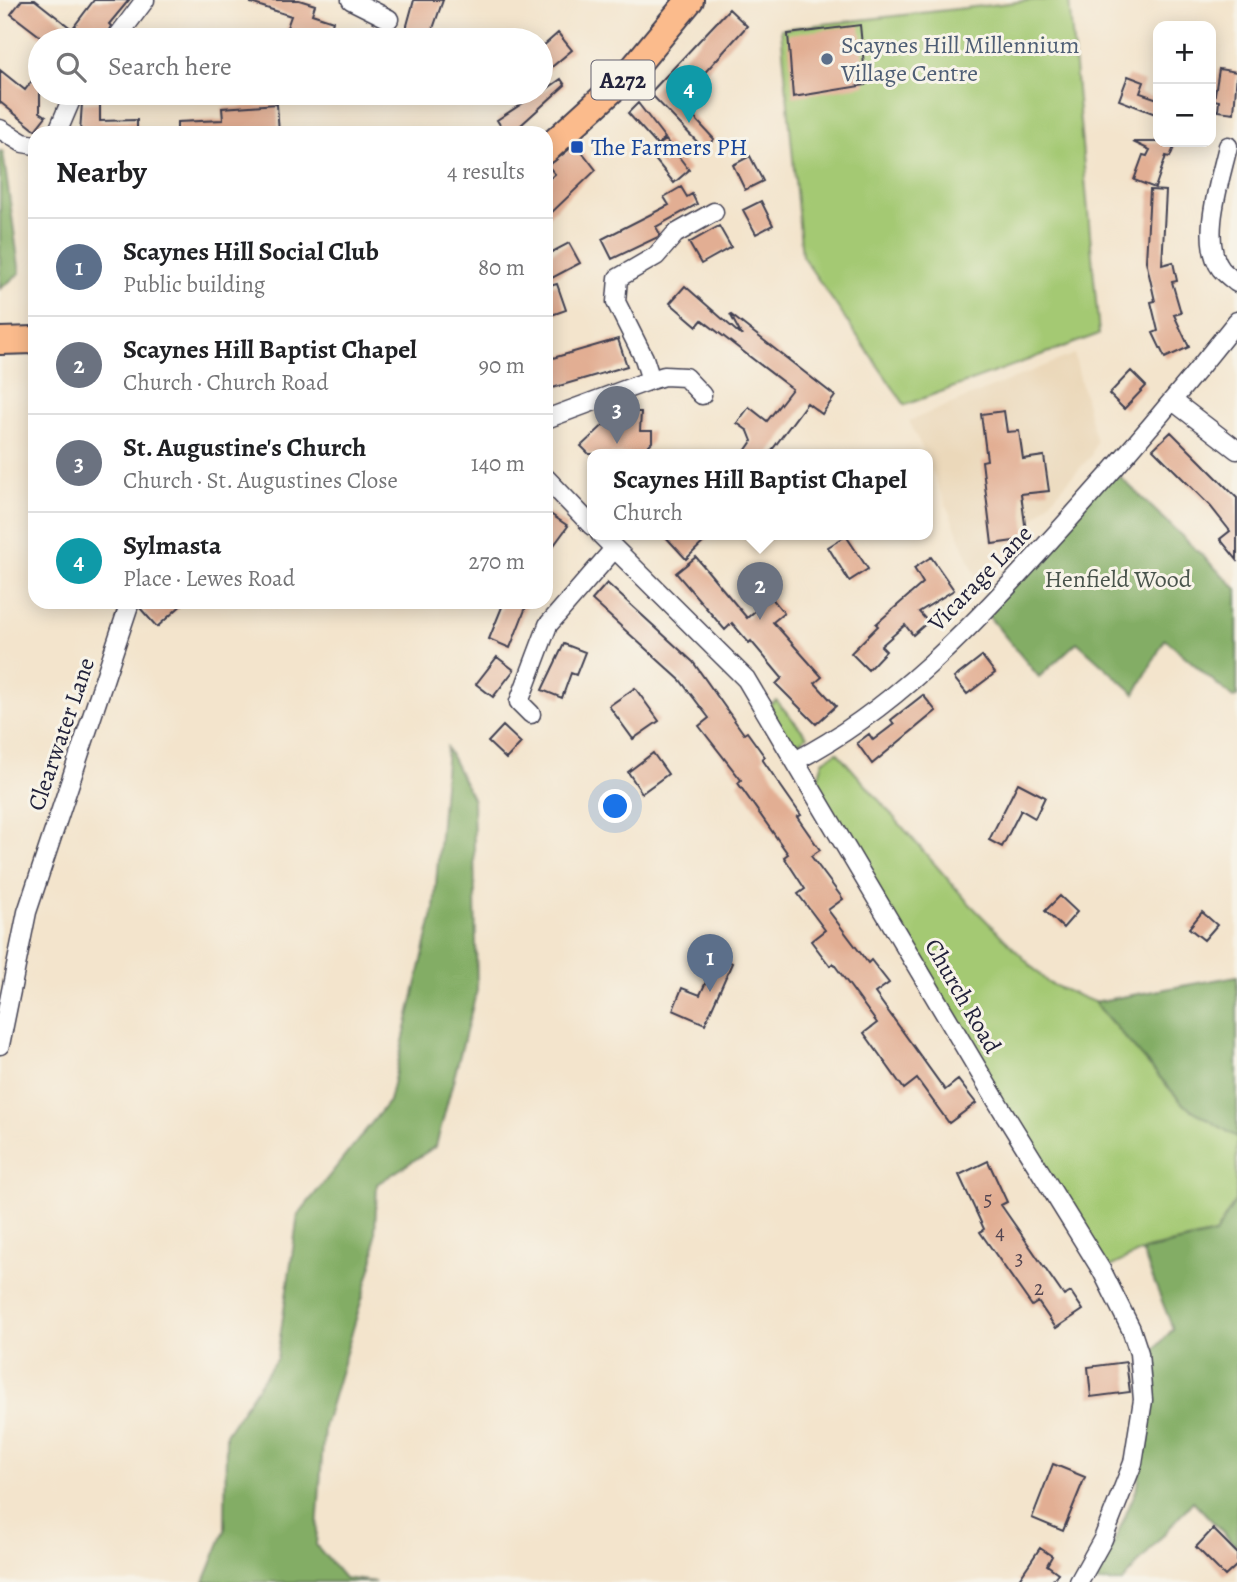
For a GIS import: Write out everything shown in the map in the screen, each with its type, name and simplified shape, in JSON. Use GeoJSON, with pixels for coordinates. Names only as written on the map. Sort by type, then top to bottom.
{"type":"FeatureCollection","features":[{"type":"Feature","properties":{"kind":"highway","name":"A272"},"geometry":{"type":"LineString","coordinates":[[553,144],[628,75],[690,0]]}},
{"type":"Feature","properties":{"kind":"highway"},"geometry":{"type":"LineString","coordinates":[[0,341],[28,340]]}},
{"type":"Feature","properties":{"kind":"street"},"geometry":{"type":"LineString","coordinates":[[124,28],[145,0]]}},
{"type":"Feature","properties":{"kind":"street"},"geometry":{"type":"LineString","coordinates":[[351,0],[389,19]]}},
{"type":"Feature","properties":{"kind":"street"},"geometry":{"type":"LineString","coordinates":[[60,126],[69,105]]}},
{"type":"Feature","properties":{"kind":"street"},"geometry":{"type":"LineString","coordinates":[[0,129],[28,144]]}},
{"type":"Feature","properties":{"kind":"street"},"geometry":{"type":"LineString","coordinates":[[1228,146],[1214,205],[1211,236],[1219,267],[1237,283]]}},
{"type":"Feature","properties":{"kind":"street"},"geometry":{"type":"LineString","coordinates":[[651,380],[644,358],[616,302],[618,278],[656,256],[675,234],[714,212]]}},
{"type":"Feature","properties":{"kind":"street","name":"Vicarage Lane"},"geometry":{"type":"LineString","coordinates":[[795,761],[825,745],[912,679],[985,612],[1173,401],[1237,321]]}},
{"type":"Feature","properties":{"kind":"street"},"geometry":{"type":"LineString","coordinates":[[553,416],[664,376],[685,377],[702,395]]}},
{"type":"Feature","properties":{"kind":"street"},"geometry":{"type":"LineString","coordinates":[[1173,401],[1237,450]]}},
{"type":"Feature","properties":{"kind":"street"},"geometry":{"type":"LineString","coordinates":[[553,485],[587,521]]}},
{"type":"Feature","properties":{"kind":"street","name":"Church Road"},"geometry":{"type":"LineString","coordinates":[[606,540],[747,679],[1004,1115],[1102,1271],[1131,1329],[1139,1353],[1143,1400],[1133,1463],[1103,1539],[1079,1582]]}},
{"type":"Feature","properties":{"kind":"street"},"geometry":{"type":"LineString","coordinates":[[531,714],[519,702],[548,625],[614,549]]}},
{"type":"Feature","properties":{"kind":"street","name":"Clearwater Lane"},"geometry":{"type":"LineString","coordinates":[[0,1045],[27,912],[128,609]]}},
{"type":"Feature","properties":{"kind":"shaded area"},"geometry":{"type":"Polygon","coordinates":[[[1074,354],[1096,442],[1091,456],[978,581],[933,474],[933,449],[923,449],[909,421],[1074,354]]]}},
{"type":"Feature","properties":{"kind":"green space"},"geometry":{"type":"Polygon","coordinates":[[[1035,0],[1069,0],[1099,334],[905,405],[802,256],[781,29],[1035,0]]]}},
{"type":"Feature","properties":{"kind":"green space"},"geometry":{"type":"Polygon","coordinates":[[[0,151],[3,152],[20,273],[0,289],[0,151]]]}},
{"type":"Feature","properties":{"kind":"green space","name":"Henfield Wood"},"geometry":{"type":"Polygon","coordinates":[[[1114,471],[1237,589],[1237,697],[1233,698],[1165,639],[1135,694],[1077,642],[1039,677],[985,612],[1114,471]]]}},
{"type":"Feature","properties":{"kind":"green space"},"geometry":{"type":"Polygon","coordinates":[[[776,700],[807,736],[800,742],[792,742],[763,710],[776,700]]]}},
{"type":"Feature","properties":{"kind":"green space"},"geometry":{"type":"Polygon","coordinates":[[[447,748],[473,800],[477,990],[436,1146],[377,1184],[374,1258],[324,1427],[316,1545],[344,1578],[376,1582],[204,1582],[225,1530],[226,1434],[277,1358],[298,1215],[389,1101],[434,909],[447,748]]]}},
{"type":"Feature","properties":{"kind":"green space"},"geometry":{"type":"Polygon","coordinates":[[[837,752],[966,900],[1048,983],[1094,1002],[1184,1105],[1237,1137],[1236,1200],[1215,1234],[1146,1249],[1102,1271],[814,792],[823,761],[837,752]]]}},
{"type":"Feature","properties":{"kind":"green space"},"geometry":{"type":"Polygon","coordinates":[[[1237,976],[1237,1137],[1184,1105],[1094,1002],[1237,976]]]}},
{"type":"Feature","properties":{"kind":"green space"},"geometry":{"type":"Polygon","coordinates":[[[1237,1193],[1237,1547],[1193,1501],[1122,1582],[1097,1582],[1138,1486],[1153,1351],[1173,1329],[1142,1251],[1215,1234],[1236,1200],[1237,1193]]]}},
{"type":"Feature","properties":{"kind":"building"},"geometry":{"type":"Polygon","coordinates":[[[22,0],[35,0],[71,28],[29,28],[11,14],[22,0]]]}},
{"type":"Feature","properties":{"kind":"building"},"geometry":{"type":"Polygon","coordinates":[[[94,0],[129,0],[109,24],[111,26],[73,28],[94,0]]]}},
{"type":"Feature","properties":{"kind":"building"},"geometry":{"type":"Polygon","coordinates":[[[252,0],[299,0],[315,5],[312,14],[333,21],[331,28],[287,28],[291,16],[251,3],[252,0]]]}},
{"type":"Feature","properties":{"kind":"building"},"geometry":{"type":"Polygon","coordinates":[[[414,0],[443,0],[433,28],[406,28],[414,0]]]}},
{"type":"Feature","properties":{"kind":"building"},"geometry":{"type":"Polygon","coordinates":[[[729,9],[747,26],[679,101],[714,139],[704,149],[650,93],[729,9]]]}},
{"type":"Feature","properties":{"kind":"building","name":"Scaynes Hill Millennium Village Centre"},"geometry":{"type":"Polygon","coordinates":[[[860,25],[866,85],[793,97],[788,34],[860,25]]]}},
{"type":"Feature","properties":{"kind":"building"},"geometry":{"type":"Polygon","coordinates":[[[558,33],[572,50],[553,66],[553,37],[558,33]]]}},
{"type":"Feature","properties":{"kind":"building"},"geometry":{"type":"Polygon","coordinates":[[[1219,69],[1237,72],[1234,113],[1218,111],[1216,88],[1219,69]]]}},
{"type":"Feature","properties":{"kind":"building"},"geometry":{"type":"Polygon","coordinates":[[[0,70],[25,90],[28,86],[28,105],[40,105],[40,112],[46,116],[38,126],[30,126],[0,102],[0,70]]]}},
{"type":"Feature","properties":{"kind":"building"},"geometry":{"type":"Polygon","coordinates":[[[1128,76],[1144,82],[1140,93],[1153,97],[1153,113],[1119,100],[1128,76]]]}},
{"type":"Feature","properties":{"kind":"building"},"geometry":{"type":"Polygon","coordinates":[[[561,79],[565,85],[553,96],[553,85],[561,79]]]}},
{"type":"Feature","properties":{"kind":"building"},"geometry":{"type":"Polygon","coordinates":[[[638,103],[665,138],[657,145],[628,113],[638,103]]]}},
{"type":"Feature","properties":{"kind":"building"},"geometry":{"type":"Polygon","coordinates":[[[82,105],[100,105],[100,121],[137,120],[137,126],[80,126],[82,105]]]}},
{"type":"Feature","properties":{"kind":"building"},"geometry":{"type":"Polygon","coordinates":[[[277,105],[279,126],[177,126],[177,122],[223,120],[222,108],[277,105]]]}},
{"type":"Feature","properties":{"kind":"building"},"geometry":{"type":"Polygon","coordinates":[[[520,105],[543,105],[522,126],[501,126],[497,120],[520,105]]]}},
{"type":"Feature","properties":{"kind":"building"},"geometry":{"type":"Polygon","coordinates":[[[666,140],[689,170],[674,183],[649,152],[666,140]]]}},
{"type":"Feature","properties":{"kind":"building"},"geometry":{"type":"Polygon","coordinates":[[[1133,142],[1153,142],[1153,147],[1174,147],[1170,157],[1166,156],[1155,188],[1134,180],[1143,155],[1147,156],[1150,150],[1133,142]]]}},
{"type":"Feature","properties":{"kind":"building"},"geometry":{"type":"Polygon","coordinates":[[[576,144],[596,170],[553,211],[555,174],[553,162],[576,144]]]}},
{"type":"Feature","properties":{"kind":"building"},"geometry":{"type":"Polygon","coordinates":[[[750,156],[763,181],[745,190],[733,165],[750,156]]]}},
{"type":"Feature","properties":{"kind":"building"},"geometry":{"type":"Polygon","coordinates":[[[681,187],[687,197],[692,194],[697,204],[656,227],[660,234],[658,237],[612,259],[602,239],[669,205],[664,197],[681,187]]]}},
{"type":"Feature","properties":{"kind":"building"},"geometry":{"type":"Polygon","coordinates":[[[1150,190],[1166,191],[1162,265],[1173,262],[1177,281],[1172,282],[1181,313],[1174,315],[1189,347],[1165,358],[1153,333],[1158,331],[1151,302],[1155,301],[1146,261],[1150,190]]]}},
{"type":"Feature","properties":{"kind":"building"},"geometry":{"type":"Polygon","coordinates":[[[761,201],[773,225],[756,234],[743,210],[761,201]]]}},
{"type":"Feature","properties":{"kind":"building"},"geometry":{"type":"Polygon","coordinates":[[[719,226],[731,247],[701,264],[689,243],[719,226]]]}},
{"type":"Feature","properties":{"kind":"building"},"geometry":{"type":"Polygon","coordinates":[[[569,243],[580,263],[553,277],[553,251],[569,243]]]}},
{"type":"Feature","properties":{"kind":"building"},"geometry":{"type":"Polygon","coordinates":[[[557,284],[566,310],[553,315],[553,285],[557,284]]]}},
{"type":"Feature","properties":{"kind":"building"},"geometry":{"type":"Polygon","coordinates":[[[685,286],[742,336],[730,314],[835,396],[822,414],[807,403],[773,449],[746,449],[752,441],[748,431],[737,423],[749,407],[767,421],[792,389],[702,320],[697,326],[670,303],[685,286]]]}},
{"type":"Feature","properties":{"kind":"building"},"geometry":{"type":"Polygon","coordinates":[[[618,339],[627,366],[553,388],[553,358],[618,339]]]}},
{"type":"Feature","properties":{"kind":"building"},"geometry":{"type":"Polygon","coordinates":[[[1131,371],[1146,386],[1124,409],[1109,394],[1131,371]]]}},
{"type":"Feature","properties":{"kind":"building"},"geometry":{"type":"Polygon","coordinates":[[[1004,411],[1007,432],[1019,431],[1023,459],[1044,456],[1049,491],[1021,494],[1027,539],[992,544],[982,461],[987,460],[981,414],[1004,411]]]}},
{"type":"Feature","properties":{"kind":"building"},"geometry":{"type":"Polygon","coordinates":[[[621,412],[641,412],[640,431],[652,431],[652,442],[645,449],[587,449],[587,452],[581,446],[611,418],[621,421],[621,412]]]}},
{"type":"Feature","properties":{"kind":"building"},"geometry":{"type":"Polygon","coordinates":[[[1171,432],[1237,498],[1237,560],[1220,539],[1230,531],[1211,507],[1153,449],[1171,432]]]}},
{"type":"Feature","properties":{"kind":"building"},"geometry":{"type":"Polygon","coordinates":[[[553,516],[568,526],[553,546],[553,516]]]}},
{"type":"Feature","properties":{"kind":"building"},"geometry":{"type":"Polygon","coordinates":[[[669,540],[706,540],[686,559],[669,540]]]}},
{"type":"Feature","properties":{"kind":"building"},"geometry":{"type":"Polygon","coordinates":[[[839,540],[849,540],[868,569],[849,581],[828,547],[839,540]]]}},
{"type":"Feature","properties":{"kind":"building"},"geometry":{"type":"Polygon","coordinates":[[[696,557],[747,618],[771,597],[784,613],[773,622],[822,677],[815,683],[836,706],[816,724],[776,684],[782,678],[751,641],[749,643],[732,623],[725,630],[676,573],[696,557]]]}},
{"type":"Feature","properties":{"kind":"building"},"geometry":{"type":"Polygon","coordinates":[[[931,557],[954,590],[919,612],[928,622],[913,635],[905,625],[881,646],[886,651],[868,670],[851,653],[878,626],[876,624],[923,583],[914,568],[931,557]]]}},
{"type":"Feature","properties":{"kind":"building"},"geometry":{"type":"Polygon","coordinates":[[[607,583],[693,662],[744,734],[747,732],[765,757],[762,759],[801,815],[797,817],[820,850],[811,856],[843,899],[828,910],[868,963],[871,960],[889,983],[875,993],[945,1090],[958,1080],[976,1103],[949,1123],[917,1079],[904,1089],[864,1033],[877,1023],[833,963],[830,966],[811,941],[825,930],[798,894],[805,889],[784,857],[788,854],[738,783],[741,780],[699,726],[709,718],[680,680],[592,600],[607,583]]]}},
{"type":"Feature","properties":{"kind":"building"},"geometry":{"type":"Polygon","coordinates":[[[141,609],[177,609],[157,627],[141,609]]]}},
{"type":"Feature","properties":{"kind":"building"},"geometry":{"type":"Polygon","coordinates":[[[501,609],[525,609],[510,648],[489,639],[501,609]]]}},
{"type":"Feature","properties":{"kind":"building"},"geometry":{"type":"Polygon","coordinates":[[[564,644],[585,652],[576,675],[571,673],[562,698],[542,690],[564,644]]]}},
{"type":"Feature","properties":{"kind":"building"},"geometry":{"type":"Polygon","coordinates":[[[982,656],[995,673],[967,694],[954,678],[982,656]]]}},
{"type":"Feature","properties":{"kind":"building"},"geometry":{"type":"Polygon","coordinates":[[[497,657],[514,670],[493,697],[476,684],[497,657]]]}},
{"type":"Feature","properties":{"kind":"building"},"geometry":{"type":"Polygon","coordinates":[[[635,688],[659,721],[633,739],[609,706],[635,688]]]}},
{"type":"Feature","properties":{"kind":"building"},"geometry":{"type":"Polygon","coordinates":[[[923,695],[936,711],[872,764],[857,743],[869,734],[873,740],[894,724],[891,720],[923,695]]]}},
{"type":"Feature","properties":{"kind":"building"},"geometry":{"type":"Polygon","coordinates":[[[503,726],[521,743],[506,759],[488,742],[503,726]]]}},
{"type":"Feature","properties":{"kind":"building"},"geometry":{"type":"Polygon","coordinates":[[[653,753],[668,774],[642,793],[628,772],[653,753]]]}},
{"type":"Feature","properties":{"kind":"building"},"geometry":{"type":"Polygon","coordinates":[[[1018,783],[1045,797],[1035,818],[1021,810],[1002,847],[989,840],[1018,783]]]}},
{"type":"Feature","properties":{"kind":"building"},"geometry":{"type":"Polygon","coordinates":[[[1060,896],[1077,912],[1063,928],[1045,911],[1060,896]]]}},
{"type":"Feature","properties":{"kind":"building"},"geometry":{"type":"Polygon","coordinates":[[[1202,912],[1217,925],[1204,940],[1189,928],[1202,912]]]}},
{"type":"Feature","properties":{"kind":"building"},"geometry":{"type":"Polygon","coordinates":[[[718,956],[732,963],[705,1024],[673,1010],[682,988],[700,995],[718,956]]]}},
{"type":"Feature","properties":{"kind":"building"},"geometry":{"type":"Polygon","coordinates":[[[988,1161],[1007,1202],[1001,1205],[1064,1296],[1071,1292],[1083,1310],[1056,1328],[1038,1302],[1032,1306],[980,1232],[984,1229],[959,1175],[988,1161]]]}},
{"type":"Feature","properties":{"kind":"building"},"geometry":{"type":"Polygon","coordinates":[[[1126,1362],[1130,1392],[1091,1397],[1088,1367],[1126,1362]]]}},
{"type":"Feature","properties":{"kind":"building"},"geometry":{"type":"Polygon","coordinates":[[[1053,1464],[1085,1477],[1063,1531],[1032,1518],[1053,1464]]]}},
{"type":"Feature","properties":{"kind":"building"},"geometry":{"type":"Polygon","coordinates":[[[1213,1529],[1237,1553],[1237,1565],[1225,1576],[1196,1547],[1213,1529]]]}},
{"type":"Feature","properties":{"kind":"building"},"geometry":{"type":"Polygon","coordinates":[[[1040,1548],[1052,1556],[1047,1565],[1058,1573],[1051,1582],[1017,1582],[1040,1548]]]}},
{"type":"Feature","properties":{"kind":"place","name":"Scaynes Hill Millennium Village Centre"},"geometry":{"type":"Point","coordinates":[827,59]}},
{"type":"Feature","properties":{"kind":"place","name":"Sylmasta"},"geometry":{"type":"Point","coordinates":[689,123]}},
{"type":"Feature","properties":{"kind":"place","name":"The Farmers PH"},"geometry":{"type":"Point","coordinates":[577,147]}},
{"type":"Feature","properties":{"kind":"place","name":"St. Augustine's Church"},"geometry":{"type":"Point","coordinates":[617,444]}},
{"type":"Feature","properties":{"kind":"place","name":"Scaynes Hill Baptist Chapel"},"geometry":{"type":"Point","coordinates":[760,620]}},
{"type":"Feature","properties":{"kind":"place","name":"Scaynes Hill Social Club"},"geometry":{"type":"Point","coordinates":[710,992]}}]}
